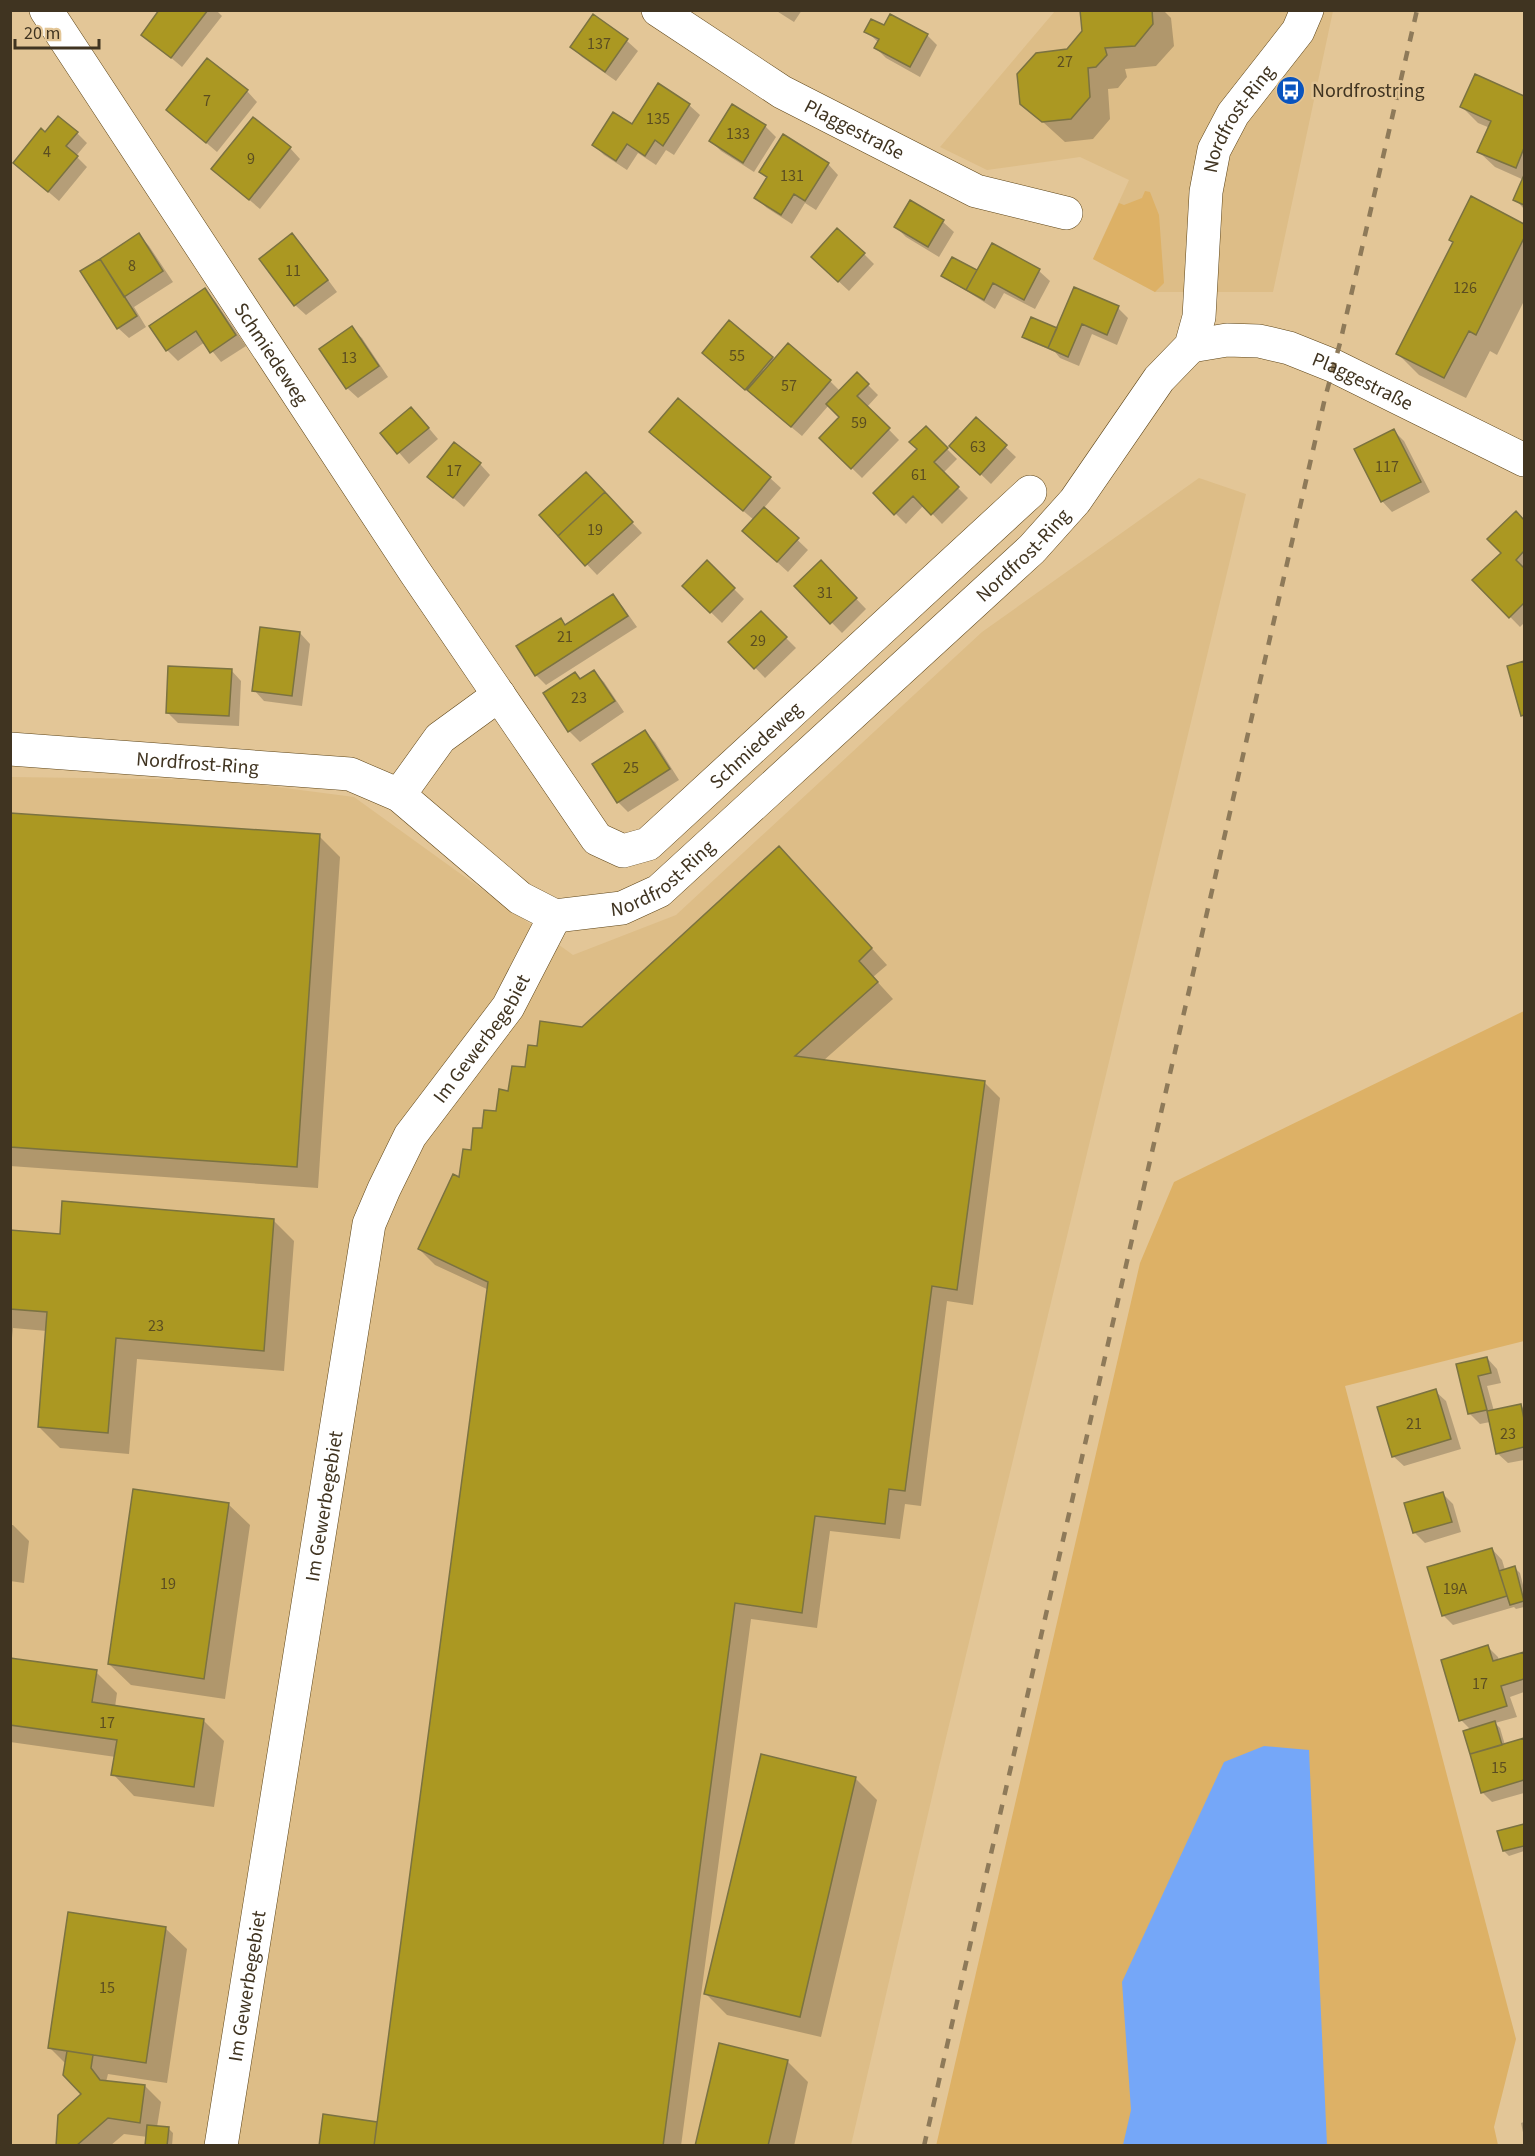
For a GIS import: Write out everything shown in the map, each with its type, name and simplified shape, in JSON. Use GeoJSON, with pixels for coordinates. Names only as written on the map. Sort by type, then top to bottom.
{"type":"FeatureCollection","features":[{"type":"Feature","properties":{"kind":"street","name":"Schmiedeweg"},"geometry":{"type":"LineString","coordinates":[[46,10],[415,572],[597,839],[623,851],[648,844],[1030,492]]}},
{"type":"Feature","properties":{"kind":"street","name":"Plaggestraße"},"geometry":{"type":"LineString","coordinates":[[658,10],[782,92],[976,191],[1066,213]]}},
{"type":"Feature","properties":{"kind":"street","name":"Nordfrost-Ring"},"geometry":{"type":"LineString","coordinates":[[10,749],[350,774],[399,795],[520,898],[555,916],[622,908],[659,891],[1032,549],[1075,501],[1159,380],[1191,346],[1199,317],[1206,192],[1214,150],[1233,114],[1298,31],[1306,10]]}},
{"type":"Feature","properties":{"kind":"street","name":"Plaggestraße"},"geometry":{"type":"LineString","coordinates":[[1191,346],[1227,340],[1259,341],[1288,348],[1334,366],[1524,460]]}},
{"type":"Feature","properties":{"kind":"street"},"geometry":{"type":"LineString","coordinates":[[399,795],[440,738],[499,695]]}},
{"type":"Feature","properties":{"kind":"street","name":"Im Gewerbegebiet"},"geometry":{"type":"LineString","coordinates":[[221,2145],[369,1224],[410,1136],[508,1007],[555,916]]}},
{"type":"Feature","properties":{"kind":"shaded area"},"geometry":{"type":"Polygon","coordinates":[[[1055,11],[1333,11],[1273,292],[1155,292],[1093,259],[1129,180],[1080,157],[987,170],[940,147],[1055,11]]]}},
{"type":"Feature","properties":{"kind":"shaded area"},"geometry":{"type":"Polygon","coordinates":[[[1145,191],[1150,192],[1159,215],[1164,283],[1155,292],[1093,259],[1119,203],[1124,205],[1142,198],[1145,191]]]}},
{"type":"Feature","properties":{"kind":"shaded area"},"geometry":{"type":"Polygon","coordinates":[[[1199,478],[1246,494],[938,1771],[851,2145],[11,2146],[11,777],[223,780],[354,797],[573,955],[676,915],[982,632],[1199,478]]]}},
{"type":"Feature","properties":{"kind":"shaded area"},"geometry":{"type":"Polygon","coordinates":[[[1524,1011],[1524,1341],[1345,1386],[1516,2039],[1494,2127],[1498,2145],[936,2146],[1140,1263],[1174,1182],[1524,1011]]]}},
{"type":"Feature","properties":{"kind":"water"},"geometry":{"type":"Polygon","coordinates":[[[1264,1746],[1309,1750],[1327,2145],[1123,2145],[1131,2110],[1122,1982],[1224,1762],[1264,1746]]]}},
{"type":"Feature","properties":{"kind":"building"},"geometry":{"type":"Polygon","coordinates":[[[159,10],[208,10],[171,58],[141,35],[159,10]]]}},
{"type":"Feature","properties":{"kind":"building"},"geometry":{"type":"Polygon","coordinates":[[[1080,10],[1152,10],[1153,24],[1135,46],[1105,48],[1107,55],[1096,67],[1088,68],[1090,97],[1071,119],[1042,122],[1020,104],[1017,74],[1036,53],[1067,49],[1082,31],[1080,10]]]}},
{"type":"Feature","properties":{"kind":"building"},"geometry":{"type":"Polygon","coordinates":[[[593,14],[628,39],[605,72],[570,47],[593,14]]]}},
{"type":"Feature","properties":{"kind":"building"},"geometry":{"type":"Polygon","coordinates":[[[890,14],[928,34],[910,67],[874,48],[879,39],[864,32],[871,19],[884,25],[890,14]]]}},
{"type":"Feature","properties":{"kind":"building"},"geometry":{"type":"Polygon","coordinates":[[[207,58],[248,90],[206,143],[166,110],[207,58]]]}},
{"type":"Feature","properties":{"kind":"building"},"geometry":{"type":"Polygon","coordinates":[[[1475,74],[1524,96],[1524,148],[1516,168],[1477,152],[1491,121],[1460,107],[1475,74]]]}},
{"type":"Feature","properties":{"kind":"building"},"geometry":{"type":"Polygon","coordinates":[[[658,83],[690,104],[663,146],[655,140],[645,156],[627,144],[616,161],[592,145],[613,112],[632,124],[658,83]]]}},
{"type":"Feature","properties":{"kind":"building"},"geometry":{"type":"Polygon","coordinates":[[[732,104],[766,125],[743,163],[709,141],[732,104]]]}},
{"type":"Feature","properties":{"kind":"building"},"geometry":{"type":"Polygon","coordinates":[[[58,116],[78,132],[66,146],[78,156],[48,192],[13,163],[41,128],[45,132],[58,116]]]}},
{"type":"Feature","properties":{"kind":"building"},"geometry":{"type":"Polygon","coordinates":[[[253,117],[291,147],[249,200],[211,169],[253,117]]]}},
{"type":"Feature","properties":{"kind":"building"},"geometry":{"type":"Polygon","coordinates":[[[783,134],[829,163],[805,201],[794,194],[781,215],[754,198],[767,177],[759,172],[783,134]]]}},
{"type":"Feature","properties":{"kind":"building"},"geometry":{"type":"Polygon","coordinates":[[[1524,175],[1524,205],[1513,200],[1524,175]]]}},
{"type":"Feature","properties":{"kind":"building"},"geometry":{"type":"Polygon","coordinates":[[[1471,196],[1524,224],[1524,238],[1476,335],[1469,331],[1444,378],[1396,354],[1453,242],[1449,240],[1471,196]]]}},
{"type":"Feature","properties":{"kind":"building"},"geometry":{"type":"Polygon","coordinates":[[[910,200],[944,220],[928,247],[894,227],[910,200]]]}},
{"type":"Feature","properties":{"kind":"building"},"geometry":{"type":"Polygon","coordinates":[[[837,228],[865,253],[838,282],[811,257],[837,228]]]}},
{"type":"Feature","properties":{"kind":"building"},"geometry":{"type":"Polygon","coordinates":[[[139,233],[163,271],[124,297],[100,259],[139,233]]]}},
{"type":"Feature","properties":{"kind":"building"},"geometry":{"type":"Polygon","coordinates":[[[292,233],[328,280],[294,306],[259,259],[292,233]]]}},
{"type":"Feature","properties":{"kind":"building"},"geometry":{"type":"Polygon","coordinates":[[[992,243],[1040,269],[1024,300],[993,283],[984,300],[966,290],[992,243]]]}},
{"type":"Feature","properties":{"kind":"building"},"geometry":{"type":"Polygon","coordinates":[[[952,257],[977,270],[966,290],[941,276],[952,257]]]}},
{"type":"Feature","properties":{"kind":"building"},"geometry":{"type":"Polygon","coordinates":[[[100,259],[137,316],[117,329],[80,271],[100,259]]]}},
{"type":"Feature","properties":{"kind":"building"},"geometry":{"type":"Polygon","coordinates":[[[1074,287],[1119,306],[1107,335],[1082,324],[1068,357],[1048,348],[1074,287]]]}},
{"type":"Feature","properties":{"kind":"building"},"geometry":{"type":"Polygon","coordinates":[[[205,288],[236,335],[210,353],[196,331],[166,351],[149,326],[205,288]]]}},
{"type":"Feature","properties":{"kind":"building"},"geometry":{"type":"Polygon","coordinates":[[[1031,317],[1057,328],[1048,348],[1022,337],[1031,317]]]}},
{"type":"Feature","properties":{"kind":"building"},"geometry":{"type":"Polygon","coordinates":[[[729,320],[773,357],[745,390],[702,353],[729,320]]]}},
{"type":"Feature","properties":{"kind":"building"},"geometry":{"type":"Polygon","coordinates":[[[352,326],[379,366],[346,389],[319,349],[352,326]]]}},
{"type":"Feature","properties":{"kind":"building"},"geometry":{"type":"Polygon","coordinates":[[[788,343],[831,380],[791,427],[747,390],[788,343]]]}},
{"type":"Feature","properties":{"kind":"building"},"geometry":{"type":"Polygon","coordinates":[[[857,372],[869,384],[857,396],[890,428],[851,469],[819,438],[839,417],[826,404],[857,372]]]}},
{"type":"Feature","properties":{"kind":"building"},"geometry":{"type":"Polygon","coordinates":[[[678,398],[771,477],[743,511],[649,432],[678,398]]]}},
{"type":"Feature","properties":{"kind":"building"},"geometry":{"type":"Polygon","coordinates":[[[411,407],[429,428],[397,454],[380,433],[411,407]]]}},
{"type":"Feature","properties":{"kind":"building"},"geometry":{"type":"Polygon","coordinates":[[[976,417],[1007,445],[980,475],[949,446],[976,417]]]}},
{"type":"Feature","properties":{"kind":"building"},"geometry":{"type":"Polygon","coordinates":[[[926,426],[948,448],[934,462],[959,487],[931,515],[913,496],[894,515],[873,493],[917,449],[909,442],[926,426]]]}},
{"type":"Feature","properties":{"kind":"building"},"geometry":{"type":"Polygon","coordinates":[[[1394,429],[1421,482],[1381,502],[1354,449],[1394,429]]]}},
{"type":"Feature","properties":{"kind":"building"},"geometry":{"type":"Polygon","coordinates":[[[454,442],[481,463],[453,498],[427,477],[454,442]]]}},
{"type":"Feature","properties":{"kind":"building"},"geometry":{"type":"Polygon","coordinates":[[[586,472],[605,492],[558,536],[539,515],[586,472]]]}},
{"type":"Feature","properties":{"kind":"building"},"geometry":{"type":"Polygon","coordinates":[[[605,492],[633,522],[585,566],[558,536],[605,492]]]}},
{"type":"Feature","properties":{"kind":"building"},"geometry":{"type":"Polygon","coordinates":[[[764,507],[799,538],[777,562],[742,531],[764,507]]]}},
{"type":"Feature","properties":{"kind":"building"},"geometry":{"type":"Polygon","coordinates":[[[1516,511],[1524,520],[1524,551],[1516,560],[1524,568],[1524,603],[1509,618],[1472,580],[1501,553],[1487,539],[1516,511]]]}},
{"type":"Feature","properties":{"kind":"building"},"geometry":{"type":"Polygon","coordinates":[[[707,560],[735,588],[710,613],[682,586],[707,560]]]}},
{"type":"Feature","properties":{"kind":"building"},"geometry":{"type":"Polygon","coordinates":[[[821,560],[857,598],[830,624],[794,586],[821,560]]]}},
{"type":"Feature","properties":{"kind":"building"},"geometry":{"type":"Polygon","coordinates":[[[613,594],[628,616],[535,676],[516,646],[561,618],[565,625],[613,594]]]}},
{"type":"Feature","properties":{"kind":"building"},"geometry":{"type":"Polygon","coordinates":[[[761,611],[787,637],[754,669],[728,642],[761,611]]]}},
{"type":"Feature","properties":{"kind":"building"},"geometry":{"type":"Polygon","coordinates":[[[260,627],[300,632],[292,696],[252,691],[260,627]]]}},
{"type":"Feature","properties":{"kind":"building"},"geometry":{"type":"Polygon","coordinates":[[[1524,661],[1524,715],[1521,716],[1507,666],[1524,661]]]}},
{"type":"Feature","properties":{"kind":"building"},"geometry":{"type":"Polygon","coordinates":[[[168,666],[232,669],[229,716],[166,713],[168,666]]]}},
{"type":"Feature","properties":{"kind":"building"},"geometry":{"type":"Polygon","coordinates":[[[594,670],[615,701],[568,732],[543,693],[575,672],[580,679],[594,670]]]}},
{"type":"Feature","properties":{"kind":"building"},"geometry":{"type":"Polygon","coordinates":[[[645,730],[670,769],[617,803],[592,764],[645,730]]]}},
{"type":"Feature","properties":{"kind":"building"},"geometry":{"type":"Polygon","coordinates":[[[10,813],[320,834],[297,1167],[10,1147],[10,813]]]}},
{"type":"Feature","properties":{"kind":"building"},"geometry":{"type":"Polygon","coordinates":[[[779,846],[872,948],[859,961],[878,982],[795,1056],[985,1081],[957,1290],[932,1286],[905,1491],[889,1489],[885,1524],[815,1516],[802,1613],[735,1603],[663,2146],[374,2146],[488,1282],[418,1249],[453,1174],[459,1177],[463,1149],[471,1150],[473,1128],[482,1128],[484,1110],[496,1111],[499,1089],[508,1091],[512,1066],[525,1067],[528,1045],[537,1046],[540,1021],[582,1027],[779,846]]]}},
{"type":"Feature","properties":{"kind":"building"},"geometry":{"type":"Polygon","coordinates":[[[62,1201],[274,1219],[264,1351],[116,1338],[108,1433],[38,1427],[47,1312],[10,1309],[10,1230],[60,1234],[62,1201]]]}},
{"type":"Feature","properties":{"kind":"building"},"geometry":{"type":"Polygon","coordinates":[[[1487,1357],[1491,1373],[1478,1376],[1487,1410],[1468,1414],[1456,1364],[1487,1357]]]}},
{"type":"Feature","properties":{"kind":"building"},"geometry":{"type":"Polygon","coordinates":[[[1436,1389],[1451,1439],[1392,1457],[1377,1407],[1436,1389]]]}},
{"type":"Feature","properties":{"kind":"building"},"geometry":{"type":"Polygon","coordinates":[[[1521,1404],[1524,1419],[1524,1447],[1496,1454],[1487,1411],[1521,1404]]]}},
{"type":"Feature","properties":{"kind":"building"},"geometry":{"type":"Polygon","coordinates":[[[133,1489],[229,1503],[204,1679],[108,1664],[133,1489]]]}},
{"type":"Feature","properties":{"kind":"building"},"geometry":{"type":"Polygon","coordinates":[[[1443,1492],[1452,1522],[1413,1533],[1404,1503],[1443,1492]]]}},
{"type":"Feature","properties":{"kind":"building"},"geometry":{"type":"Polygon","coordinates":[[[1492,1548],[1507,1596],[1442,1616],[1427,1567],[1492,1548]]]}},
{"type":"Feature","properties":{"kind":"building"},"geometry":{"type":"Polygon","coordinates":[[[1515,1566],[1524,1601],[1510,1605],[1499,1571],[1515,1566]]]}},
{"type":"Feature","properties":{"kind":"building"},"geometry":{"type":"Polygon","coordinates":[[[1488,1645],[1493,1661],[1524,1652],[1524,1679],[1501,1686],[1507,1706],[1459,1721],[1441,1660],[1488,1645]]]}},
{"type":"Feature","properties":{"kind":"building"},"geometry":{"type":"Polygon","coordinates":[[[10,1658],[97,1670],[92,1702],[204,1719],[194,1787],[111,1775],[117,1740],[10,1725],[10,1658]]]}},
{"type":"Feature","properties":{"kind":"building"},"geometry":{"type":"Polygon","coordinates":[[[1495,1721],[1502,1745],[1470,1754],[1463,1731],[1495,1721]]]}},
{"type":"Feature","properties":{"kind":"building"},"geometry":{"type":"Polygon","coordinates":[[[1524,1738],[1524,1780],[1481,1793],[1470,1754],[1524,1738]]]}},
{"type":"Feature","properties":{"kind":"building"},"geometry":{"type":"Polygon","coordinates":[[[761,1754],[856,1777],[800,2017],[704,1994],[761,1754]]]}},
{"type":"Feature","properties":{"kind":"building"},"geometry":{"type":"Polygon","coordinates":[[[1524,1824],[1524,1846],[1503,1851],[1497,1831],[1524,1824]]]}},
{"type":"Feature","properties":{"kind":"building"},"geometry":{"type":"Polygon","coordinates":[[[68,1912],[166,1927],[146,2063],[48,2048],[68,1912]]]}},
{"type":"Feature","properties":{"kind":"building"},"geometry":{"type":"Polygon","coordinates":[[[719,2043],[788,2060],[768,2146],[695,2146],[719,2043]]]}},
{"type":"Feature","properties":{"kind":"building"},"geometry":{"type":"Polygon","coordinates":[[[67,2051],[93,2055],[91,2068],[100,2080],[145,2085],[140,2123],[108,2118],[76,2146],[56,2146],[58,2115],[81,2094],[63,2075],[67,2051]]]}},
{"type":"Feature","properties":{"kind":"building"},"geometry":{"type":"Polygon","coordinates":[[[323,2114],[377,2122],[374,2146],[319,2146],[323,2114]]]}},
{"type":"Feature","properties":{"kind":"building"},"geometry":{"type":"Polygon","coordinates":[[[147,2125],[169,2127],[167,2146],[145,2146],[147,2125]]]}},
{"type":"Feature","properties":{"kind":"railway"},"geometry":{"type":"LineString","coordinates":[[924,2146],[1325,398],[1340,343],[1417,10]]}},
{"type":"Feature","properties":{"kind":"place","name":"Nordfrostring"},"geometry":{"type":"Point","coordinates":[1291,90]}}]}
